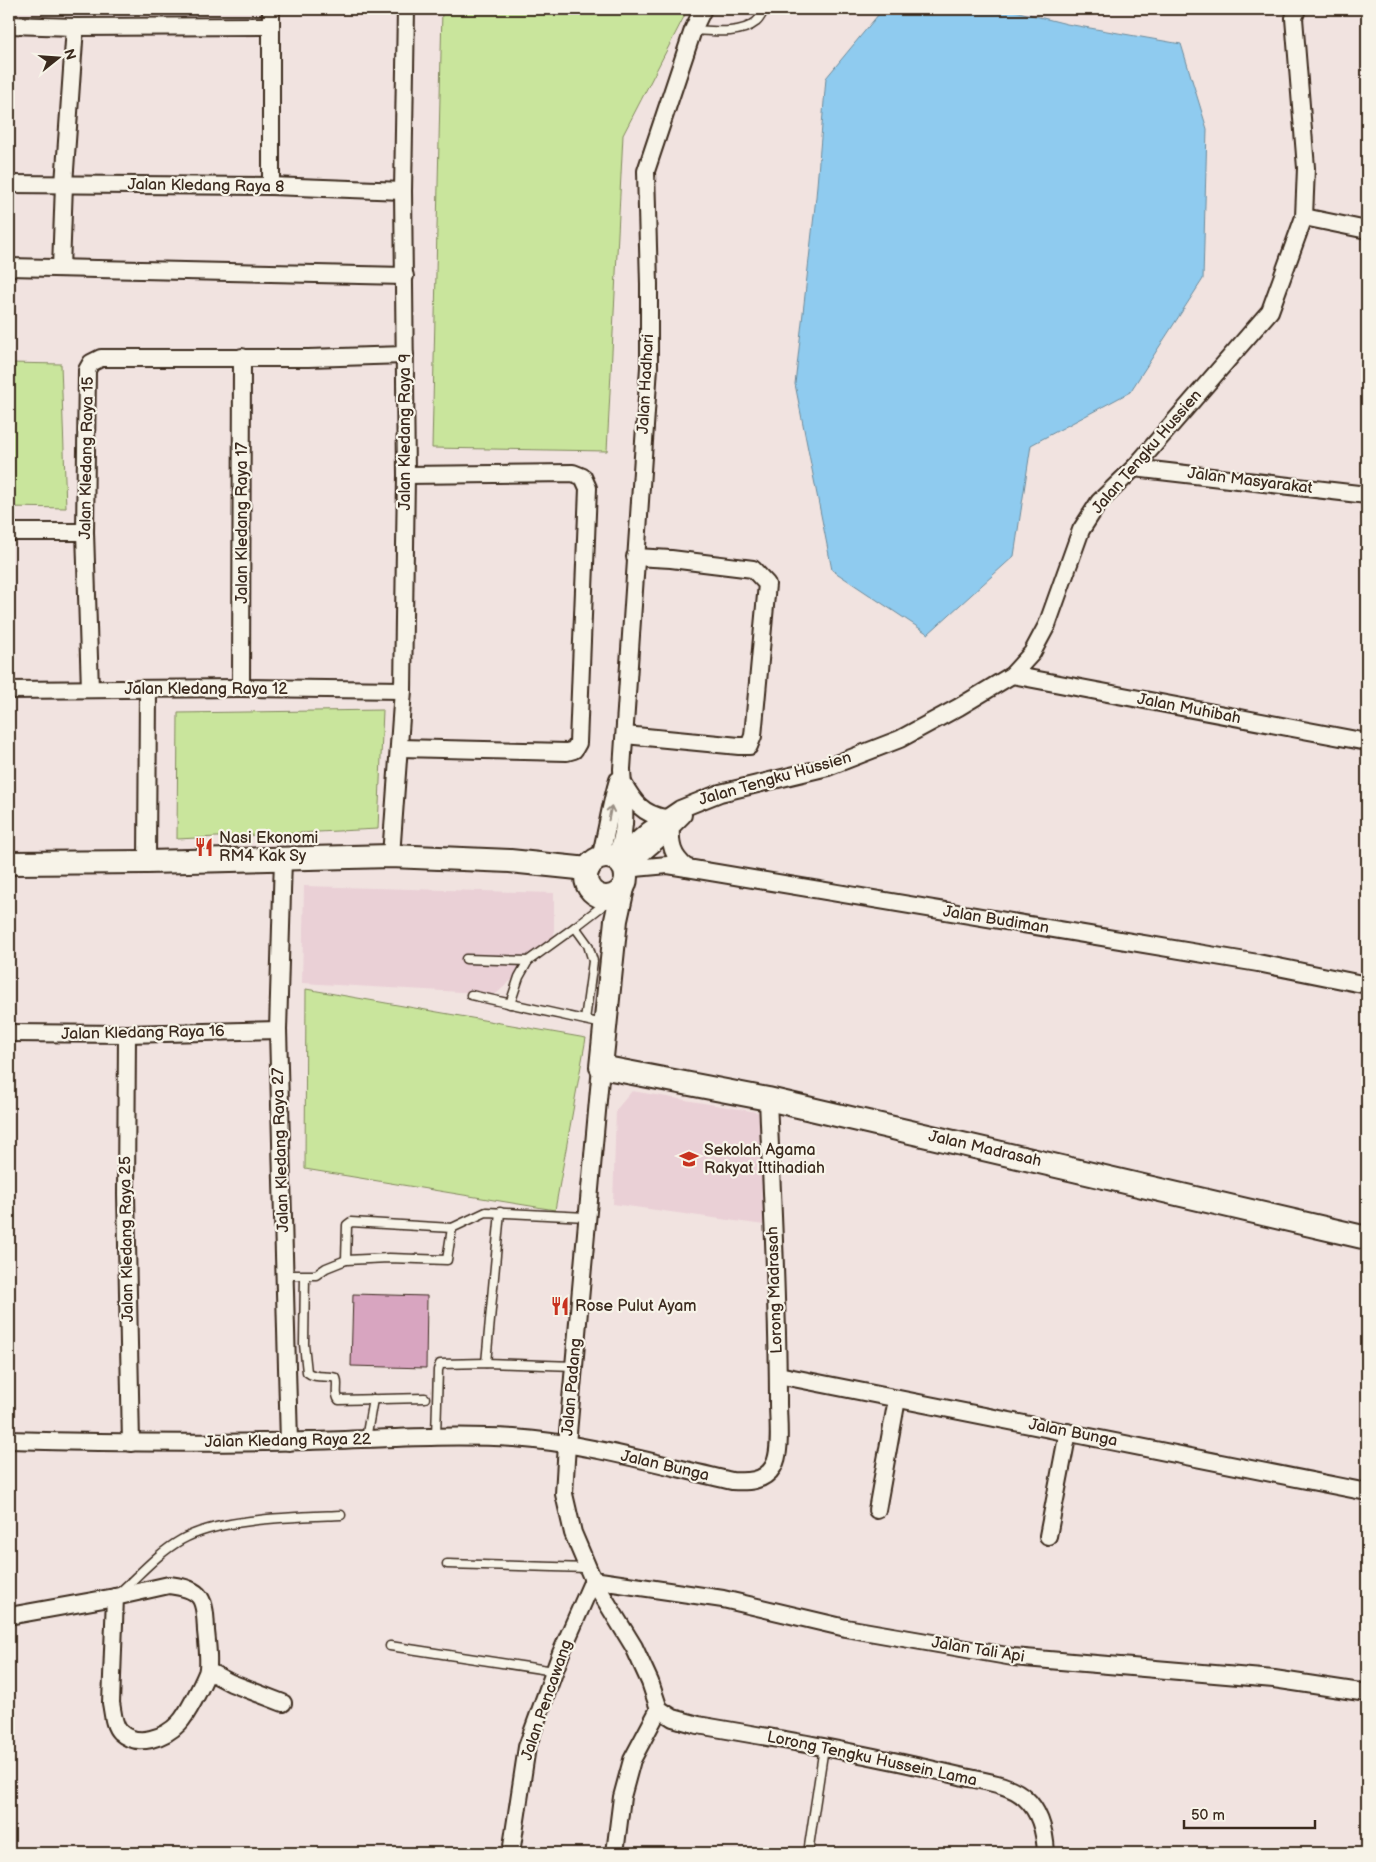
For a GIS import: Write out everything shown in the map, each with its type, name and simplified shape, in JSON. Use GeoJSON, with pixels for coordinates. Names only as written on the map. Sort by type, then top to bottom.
{"type":"FeatureCollection","features":[{"type":"Feature","properties":{"kind":"street"},"geometry":{"type":"LineString","coordinates":[[271,9],[271,186]]}},
{"type":"Feature","properties":{"kind":"street","name":"Jalan Kledang Raya 9"},"geometry":{"type":"LineString","coordinates":[[391,856],[403,690],[406,475],[403,191],[406,9]]}},
{"type":"Feature","properties":{"kind":"street","name":"Jalan Hadhari"},"geometry":{"type":"LineString","coordinates":[[611,867],[605,838],[614,794],[623,776],[648,367],[649,284],[646,171],[693,30],[704,9]]}},
{"type":"Feature","properties":{"kind":"street","name":"Jalan Tengku Hussien"},"geometry":{"type":"LineString","coordinates":[[668,822],[697,801],[742,787],[828,767],[900,739],[1012,675],[1032,653],[1047,625],[1081,530],[1099,502],[1134,468],[1270,311],[1304,217],[1306,168],[1294,18],[1297,9]]}},
{"type":"Feature","properties":{"kind":"street"},"geometry":{"type":"LineString","coordinates":[[9,25],[76,27],[271,26]]}},
{"type":"Feature","properties":{"kind":"street"},"geometry":{"type":"LineString","coordinates":[[61,268],[64,184],[76,27]]}},
{"type":"Feature","properties":{"kind":"street","name":"Jalan Kledang Raya 8"},"geometry":{"type":"LineString","coordinates":[[9,184],[271,186],[403,191]]}},
{"type":"Feature","properties":{"kind":"street"},"geometry":{"type":"LineString","coordinates":[[1304,217],[1367,230]]}},
{"type":"Feature","properties":{"kind":"street"},"geometry":{"type":"LineString","coordinates":[[9,267],[405,276]]}},
{"type":"Feature","properties":{"kind":"street","name":"Jalan Kledang Raya 15"},"geometry":{"type":"LineString","coordinates":[[90,689],[85,532],[87,370],[91,363],[101,358],[308,358],[405,355]]}},
{"type":"Feature","properties":{"kind":"street","name":"Jalan Kledang Raya 17"},"geometry":{"type":"LineString","coordinates":[[241,688],[242,357]]}},
{"type":"Feature","properties":{"kind":"street","name":"Jalan Masyarakat"},"geometry":{"type":"LineString","coordinates":[[1134,468],[1367,495]]}},
{"type":"Feature","properties":{"kind":"street"},"geometry":{"type":"LineString","coordinates":[[400,748],[566,752],[574,750],[578,744],[588,488],[583,477],[573,472],[406,475]]}},
{"type":"Feature","properties":{"kind":"street"},"geometry":{"type":"LineString","coordinates":[[9,532],[85,532]]}},
{"type":"Feature","properties":{"kind":"street"},"geometry":{"type":"LineString","coordinates":[[625,735],[749,746],[753,736],[767,584],[753,569],[671,559],[635,557]]}},
{"type":"Feature","properties":{"kind":"street","name":"Jalan Muhibah"},"geometry":{"type":"LineString","coordinates":[[1012,675],[1367,742]]}},
{"type":"Feature","properties":{"kind":"street","name":"Jalan Kledang Raya 12"},"geometry":{"type":"LineString","coordinates":[[9,690],[241,688],[403,690]]}},
{"type":"Feature","properties":{"kind":"street"},"geometry":{"type":"LineString","coordinates":[[147,862],[148,689]]}},
{"type":"Feature","properties":{"kind":"street"},"geometry":{"type":"LineString","coordinates":[[623,776],[631,797],[641,808],[652,816],[668,822]]}},
{"type":"Feature","properties":{"kind":"street"},"geometry":{"type":"LineString","coordinates":[[510,861],[530,872],[570,880],[596,898],[611,897],[611,867],[632,845],[668,822]]}},
{"type":"Feature","properties":{"kind":"street"},"geometry":{"type":"LineString","coordinates":[[668,822],[673,854],[687,868]]}},
{"type":"Feature","properties":{"kind":"street"},"geometry":{"type":"LineString","coordinates":[[9,863],[147,862],[391,856],[611,867]]}},
{"type":"Feature","properties":{"kind":"street","name":"Jalan Kledang Raya 27"},"geometry":{"type":"LineString","coordinates":[[283,858],[278,1030],[289,1442]]}},
{"type":"Feature","properties":{"kind":"street","name":"Jalan Budiman"},"geometry":{"type":"LineString","coordinates":[[611,867],[668,865],[1258,963],[1367,985]]}},
{"type":"Feature","properties":{"kind":"street","name":"Jalan Padang"},"geometry":{"type":"LineString","coordinates":[[610,986],[608,942],[596,898],[587,884],[586,874],[611,867],[616,920],[610,986],[595,1022],[601,1067],[586,1217],[564,1494],[573,1533],[591,1574],[634,1647],[650,1682],[658,1709]]}},
{"type":"Feature","properties":{"kind":"street","name":"Jalan Kledang Raya 16"},"geometry":{"type":"LineString","coordinates":[[9,1033],[127,1034],[278,1030]]}},
{"type":"Feature","properties":{"kind":"street","name":"Jalan Kledang Raya 25"},"geometry":{"type":"LineString","coordinates":[[127,1034],[126,1194],[131,1444]]}},
{"type":"Feature","properties":{"kind":"street","name":"Jalan Madrasah"},"geometry":{"type":"LineString","coordinates":[[601,1067],[768,1099],[1367,1238]]}},
{"type":"Feature","properties":{"kind":"street","name":"Lorong Madrasah"},"geometry":{"type":"LineString","coordinates":[[764,1477],[773,1467],[778,1454],[778,1375],[768,1099]]}},
{"type":"Feature","properties":{"kind":"street","name":"Jalan Bunga"},"geometry":{"type":"LineString","coordinates":[[778,1375],[1367,1492]]}},
{"type":"Feature","properties":{"kind":"street"},"geometry":{"type":"LineString","coordinates":[[877,1510],[897,1399]]}},
{"type":"Feature","properties":{"kind":"street"},"geometry":{"type":"LineString","coordinates":[[1048,1536],[1068,1432]]}},
{"type":"Feature","properties":{"kind":"street","name":"Jalan Kledang Raya 22"},"geometry":{"type":"LineString","coordinates":[[9,1440],[131,1444],[289,1442],[436,1436],[514,1438],[567,1444]]}},
{"type":"Feature","properties":{"kind":"street","name":"Jalan Bunga"},"geometry":{"type":"LineString","coordinates":[[567,1444],[732,1481],[749,1482],[764,1477]]}},
{"type":"Feature","properties":{"kind":"street","name":"Jalan Pencawang"},"geometry":{"type":"LineString","coordinates":[[511,1853],[527,1747],[591,1574]]}},
{"type":"Feature","properties":{"kind":"street","name":"Jalan Tali Api"},"geometry":{"type":"LineString","coordinates":[[591,1574],[723,1599],[846,1628],[1013,1657],[1274,1679],[1367,1693]]}},
{"type":"Feature","properties":{"kind":"street"},"geometry":{"type":"LineString","coordinates":[[9,1616],[115,1597],[169,1585],[185,1587],[198,1594],[205,1609],[208,1671],[180,1722],[172,1730],[160,1737],[144,1740],[130,1739],[119,1731],[113,1718],[111,1703],[115,1597]]}},
{"type":"Feature","properties":{"kind":"street"},"geometry":{"type":"LineString","coordinates":[[208,1671],[231,1683],[283,1703]]}},
{"type":"Feature","properties":{"kind":"street"},"geometry":{"type":"LineString","coordinates":[[615,1853],[622,1797],[632,1760],[658,1709]]}},
{"type":"Feature","properties":{"kind":"street","name":"Lorong Tengku Hussein Lama"},"geometry":{"type":"LineString","coordinates":[[658,1709],[673,1718],[698,1725],[913,1764],[1009,1788],[1024,1797],[1035,1809],[1044,1828],[1046,1853]]}},
{"type":"Feature","properties":{"kind":"lane"},"geometry":{"type":"LineString","coordinates":[[693,30],[732,30],[748,27],[758,21],[765,9]]}},
{"type":"Feature","properties":{"kind":"lane"},"geometry":{"type":"LineString","coordinates":[[510,1004],[522,971],[528,961],[575,927],[596,898]]}},
{"type":"Feature","properties":{"kind":"lane"},"geometry":{"type":"LineString","coordinates":[[471,995],[595,1022],[592,953],[575,927]]}},
{"type":"Feature","properties":{"kind":"lane"},"geometry":{"type":"LineString","coordinates":[[466,959],[528,961]]}},
{"type":"Feature","properties":{"kind":"lane"},"geometry":{"type":"LineString","coordinates":[[346,1260],[347,1225],[351,1222],[452,1228],[486,1212],[586,1217]]}},
{"type":"Feature","properties":{"kind":"lane"},"geometry":{"type":"LineString","coordinates":[[486,1363],[500,1212]]}},
{"type":"Feature","properties":{"kind":"lane"},"geometry":{"type":"LineString","coordinates":[[284,1275],[316,1275],[326,1268],[346,1260],[388,1258],[447,1260],[452,1228]]}},
{"type":"Feature","properties":{"kind":"lane"},"geometry":{"type":"LineString","coordinates":[[305,1276],[304,1344],[307,1372],[312,1376],[336,1378],[336,1396],[339,1400],[424,1398]]}},
{"type":"Feature","properties":{"kind":"lane"},"geometry":{"type":"LineString","coordinates":[[436,1436],[438,1370],[440,1364],[486,1363],[574,1366]]}},
{"type":"Feature","properties":{"kind":"lane"},"geometry":{"type":"LineString","coordinates":[[366,1439],[372,1399]]}},
{"type":"Feature","properties":{"kind":"lane"},"geometry":{"type":"LineString","coordinates":[[115,1597],[168,1548],[183,1538],[204,1530],[256,1521],[341,1514]]}},
{"type":"Feature","properties":{"kind":"lane"},"geometry":{"type":"LineString","coordinates":[[447,1564],[591,1574]]}},
{"type":"Feature","properties":{"kind":"lane"},"geometry":{"type":"LineString","coordinates":[[390,1646],[554,1671]]}},
{"type":"Feature","properties":{"kind":"lane"},"geometry":{"type":"LineString","coordinates":[[808,1853],[824,1747]]}},
{"type":"Feature","properties":{"kind":"shaded area"},"geometry":{"type":"Polygon","coordinates":[[[304,886],[554,893],[554,942],[496,994],[302,983],[304,886]]]}},
{"type":"Feature","properties":{"kind":"shaded area","name":"Sekolah Agama Rakyat Ittihadiah"},"geometry":{"type":"Polygon","coordinates":[[[632,1091],[763,1113],[764,1225],[613,1204],[616,1110],[632,1091]]]}},
{"type":"Feature","properties":{"kind":"green space"},"geometry":{"type":"Polygon","coordinates":[[[442,9],[688,9],[623,135],[607,451],[432,448],[442,9]]]}},
{"type":"Feature","properties":{"kind":"green space"},"geometry":{"type":"Polygon","coordinates":[[[9,363],[61,364],[66,508],[9,507],[9,363]]]}},
{"type":"Feature","properties":{"kind":"green space"},"geometry":{"type":"Polygon","coordinates":[[[383,710],[378,829],[177,839],[178,713],[383,710]]]}},
{"type":"Feature","properties":{"kind":"green space"},"geometry":{"type":"Polygon","coordinates":[[[306,989],[586,1038],[555,1210],[305,1169],[306,989]]]}},
{"type":"Feature","properties":{"kind":"water"},"geometry":{"type":"Polygon","coordinates":[[[883,9],[1007,9],[1067,24],[1181,44],[1207,129],[1203,279],[1130,392],[1031,445],[1014,556],[928,634],[832,570],[795,384],[816,197],[826,78],[883,9]]]}},
{"type":"Feature","properties":{"kind":"building"},"geometry":{"type":"Polygon","coordinates":[[[353,1294],[427,1296],[426,1368],[351,1366],[353,1294]]]}},
{"type":"Feature","properties":{"kind":"place","name":"Nasi Ekonomi RM4 Kak Sy"},"geometry":{"type":"Point","coordinates":[204,847]}},
{"type":"Feature","properties":{"kind":"place","name":"Sekolah Agama Rakyat Ittihadiah"},"geometry":{"type":"Point","coordinates":[689,1159]}},
{"type":"Feature","properties":{"kind":"place","name":"Rose Pulut Ayam"},"geometry":{"type":"Point","coordinates":[560,1306]}}]}
